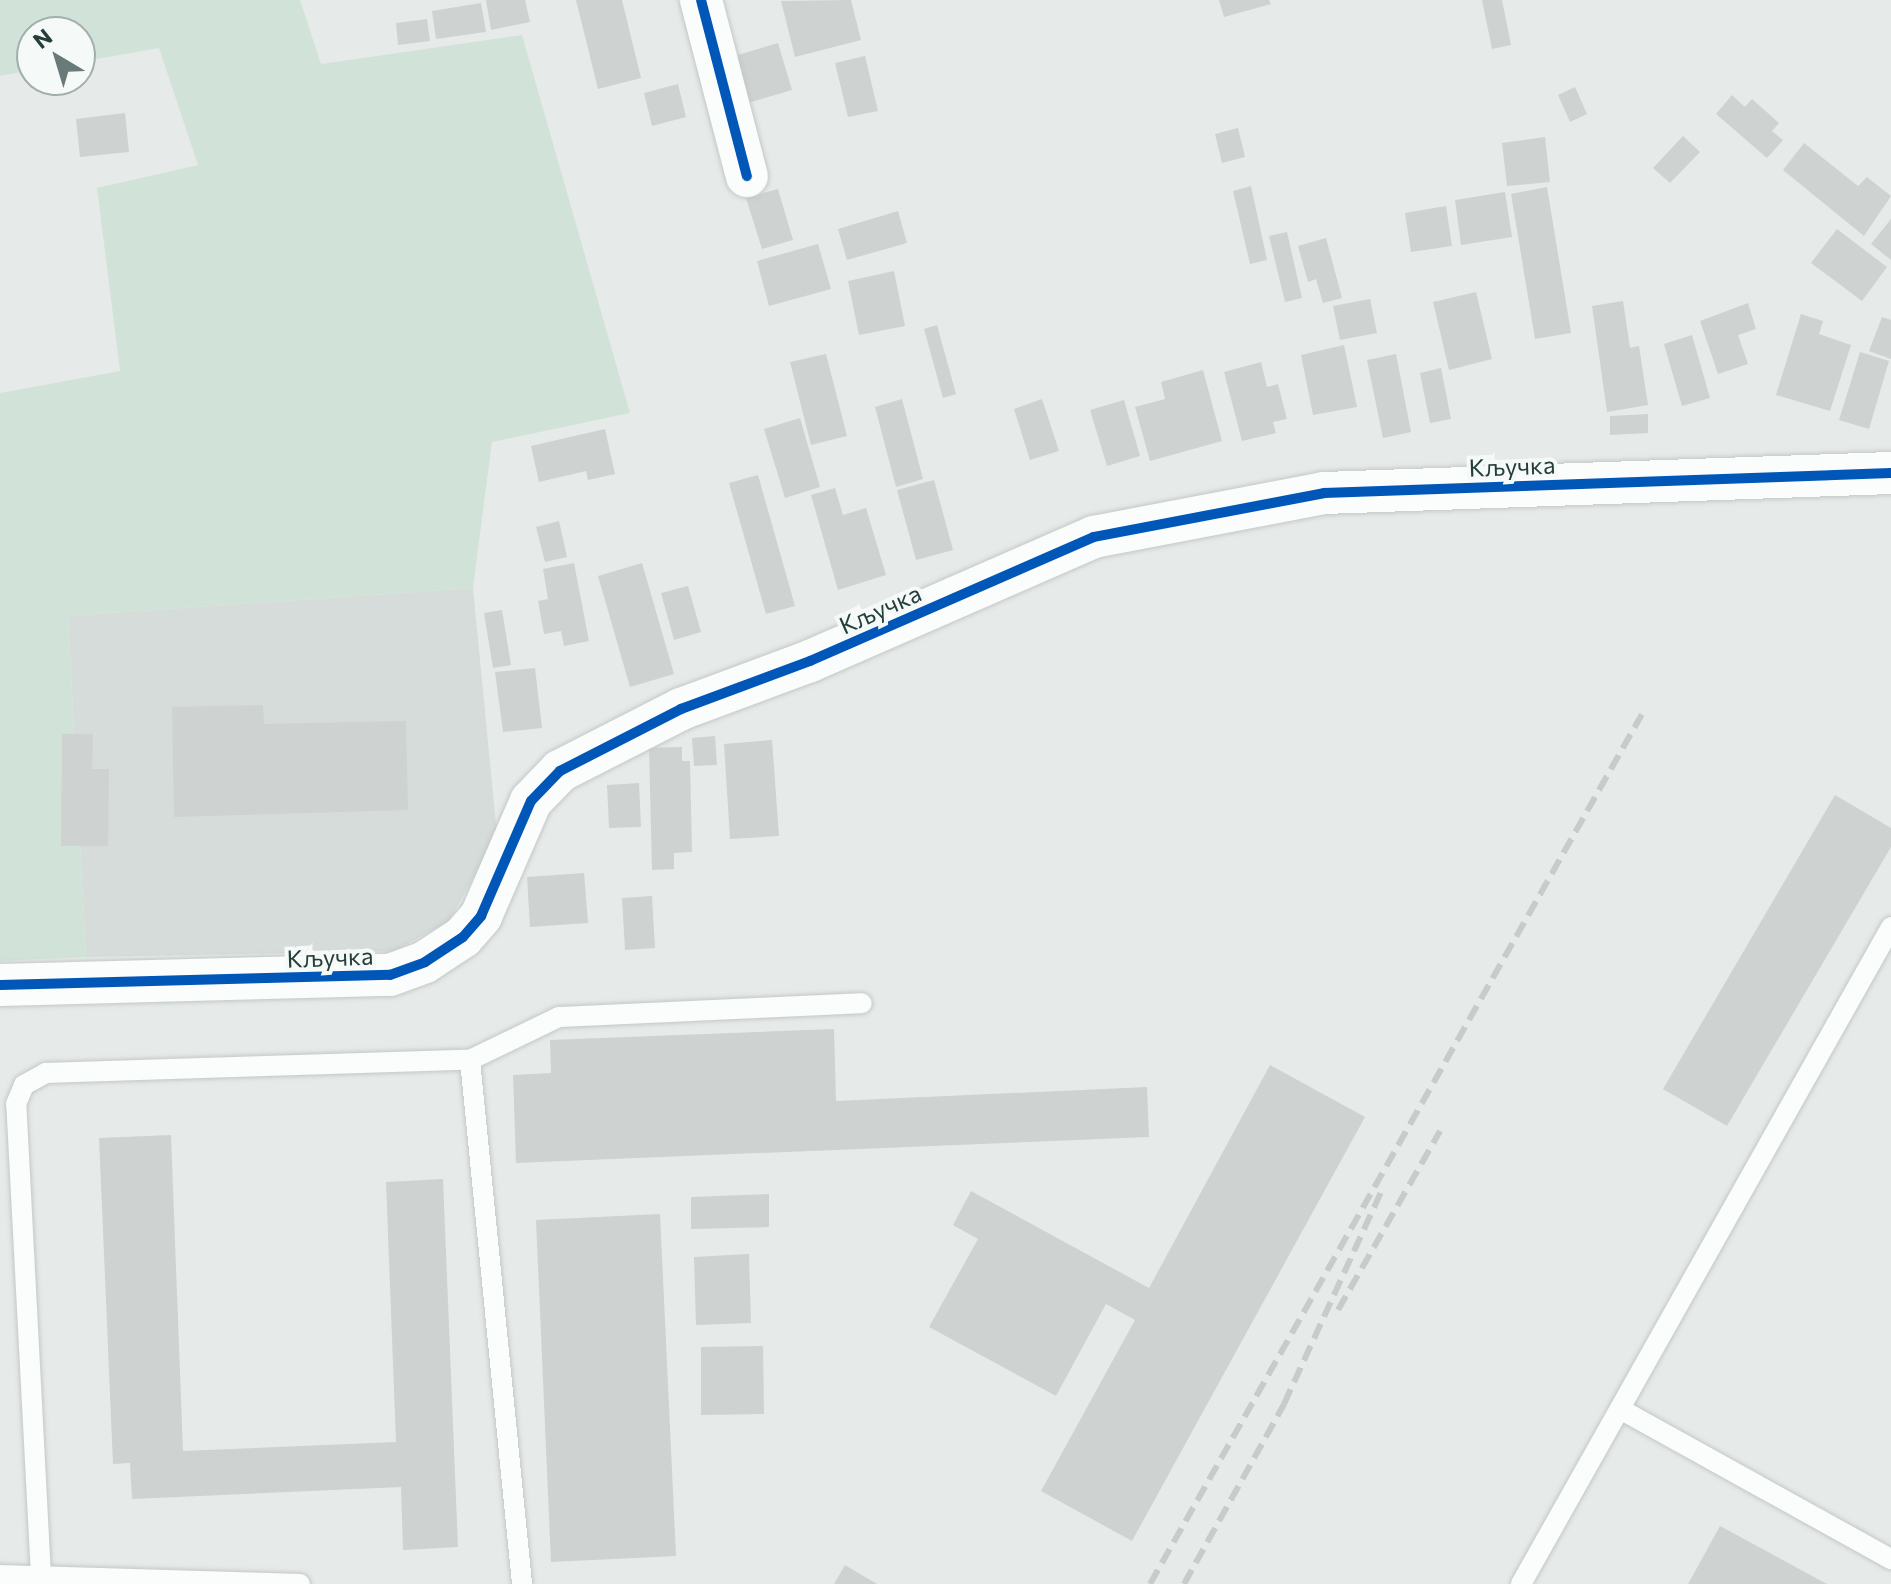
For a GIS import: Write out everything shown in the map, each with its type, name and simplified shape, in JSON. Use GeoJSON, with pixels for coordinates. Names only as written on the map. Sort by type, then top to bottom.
{"type":"FeatureCollection","features":[{"type":"Feature","properties":{"kind":"street"},"geometry":{"type":"LineString","coordinates":[[701,0],[747,176]]}},
{"type":"Feature","properties":{"kind":"street","name":"Кључка"},"geometry":{"type":"LineString","coordinates":[[0,985],[390,975],[425,962],[463,937],[481,916],[531,801],[560,771],[681,709],[810,661],[1094,537],[1324,493],[1891,473]]}},
{"type":"Feature","properties":{"kind":"lane"},"geometry":{"type":"LineString","coordinates":[[1521,1584],[1891,927]]}},
{"type":"Feature","properties":{"kind":"lane"},"geometry":{"type":"LineString","coordinates":[[41,1576],[16,1104],[24,1085],[46,1073],[470,1060],[559,1017],[862,1003]]}},
{"type":"Feature","properties":{"kind":"lane"},"geometry":{"type":"LineString","coordinates":[[470,1060],[522,1584]]}},
{"type":"Feature","properties":{"kind":"lane"},"geometry":{"type":"LineString","coordinates":[[1620,1409],[1891,1559]]}},
{"type":"Feature","properties":{"kind":"lane"},"geometry":{"type":"LineString","coordinates":[[0,1575],[300,1584]]}},
{"type":"Feature","properties":{"kind":"shaded area"},"geometry":{"type":"Polygon","coordinates":[[[473,588],[497,835],[449,921],[394,951],[86,957],[68,616],[473,588]]]}},
{"type":"Feature","properties":{"kind":"green space"},"geometry":{"type":"Polygon","coordinates":[[[0,0],[300,0],[321,64],[522,35],[630,413],[492,442],[473,588],[68,616],[86,957],[0,961],[0,393],[120,371],[97,188],[198,165],[159,48],[96,59],[96,16],[16,16],[16,73],[0,76],[0,0]]]}},
{"type":"Feature","properties":{"kind":"building"},"geometry":{"type":"Polygon","coordinates":[[[486,0],[525,0],[530,22],[491,30],[486,0]]]}},
{"type":"Feature","properties":{"kind":"building"},"geometry":{"type":"Polygon","coordinates":[[[576,0],[622,0],[641,78],[598,89],[576,0]]]}},
{"type":"Feature","properties":{"kind":"building"},"geometry":{"type":"Polygon","coordinates":[[[851,0],[861,40],[795,57],[781,1],[851,0]]]}},
{"type":"Feature","properties":{"kind":"building"},"geometry":{"type":"Polygon","coordinates":[[[1219,0],[1269,0],[1271,4],[1224,17],[1219,0]]]}},
{"type":"Feature","properties":{"kind":"building"},"geometry":{"type":"Polygon","coordinates":[[[1482,0],[1502,0],[1511,45],[1492,49],[1482,0]]]}},
{"type":"Feature","properties":{"kind":"building"},"geometry":{"type":"Polygon","coordinates":[[[481,3],[486,32],[436,39],[432,11],[481,3]]]}},
{"type":"Feature","properties":{"kind":"building"},"geometry":{"type":"Polygon","coordinates":[[[427,19],[430,41],[398,45],[396,23],[427,19]]]}},
{"type":"Feature","properties":{"kind":"building"},"geometry":{"type":"Polygon","coordinates":[[[778,43],[792,90],[744,104],[731,57],[778,43]]]}},
{"type":"Feature","properties":{"kind":"building"},"geometry":{"type":"Polygon","coordinates":[[[865,56],[878,111],[848,117],[835,63],[865,56]]]}},
{"type":"Feature","properties":{"kind":"building"},"geometry":{"type":"Polygon","coordinates":[[[678,84],[686,117],[652,126],[644,93],[678,84]]]}},
{"type":"Feature","properties":{"kind":"building"},"geometry":{"type":"Polygon","coordinates":[[[1575,87],[1587,114],[1570,122],[1558,95],[1575,87]]]}},
{"type":"Feature","properties":{"kind":"building"},"geometry":{"type":"Polygon","coordinates":[[[1732,95],[1745,107],[1752,99],[1779,123],[1772,131],[1783,140],[1767,158],[1716,114],[1732,95]]]}},
{"type":"Feature","properties":{"kind":"building"},"geometry":{"type":"Polygon","coordinates":[[[125,113],[129,152],[80,157],[76,119],[125,113]]]}},
{"type":"Feature","properties":{"kind":"building"},"geometry":{"type":"Polygon","coordinates":[[[1238,128],[1245,157],[1222,163],[1215,134],[1238,128]]]}},
{"type":"Feature","properties":{"kind":"building"},"geometry":{"type":"Polygon","coordinates":[[[1683,136],[1700,152],[1670,183],[1653,168],[1683,136]]]}},
{"type":"Feature","properties":{"kind":"building"},"geometry":{"type":"Polygon","coordinates":[[[1545,137],[1550,182],[1507,186],[1502,143],[1545,137]]]}},
{"type":"Feature","properties":{"kind":"building"},"geometry":{"type":"Polygon","coordinates":[[[1804,143],[1858,186],[1867,177],[1891,196],[1864,236],[1783,170],[1804,143]]]}},
{"type":"Feature","properties":{"kind":"building"},"geometry":{"type":"Polygon","coordinates":[[[1251,186],[1267,260],[1250,264],[1233,191],[1251,186]]]}},
{"type":"Feature","properties":{"kind":"building"},"geometry":{"type":"Polygon","coordinates":[[[1547,187],[1571,333],[1535,339],[1511,194],[1547,187]]]}},
{"type":"Feature","properties":{"kind":"building"},"geometry":{"type":"Polygon","coordinates":[[[778,189],[793,240],[762,249],[746,198],[778,189]]]}},
{"type":"Feature","properties":{"kind":"building"},"geometry":{"type":"Polygon","coordinates":[[[1505,192],[1512,237],[1461,245],[1455,200],[1505,192]]]}},
{"type":"Feature","properties":{"kind":"building"},"geometry":{"type":"Polygon","coordinates":[[[1446,206],[1452,246],[1411,252],[1405,213],[1446,206]]]}},
{"type":"Feature","properties":{"kind":"building"},"geometry":{"type":"Polygon","coordinates":[[[898,211],[907,243],[847,260],[838,229],[898,211]]]}},
{"type":"Feature","properties":{"kind":"building"},"geometry":{"type":"Polygon","coordinates":[[[1891,219],[1891,260],[1871,244],[1891,219]]]}},
{"type":"Feature","properties":{"kind":"building"},"geometry":{"type":"Polygon","coordinates":[[[1837,229],[1887,267],[1862,301],[1811,263],[1837,229]]]}},
{"type":"Feature","properties":{"kind":"building"},"geometry":{"type":"Polygon","coordinates":[[[1287,232],[1302,298],[1285,302],[1269,236],[1287,232]]]}},
{"type":"Feature","properties":{"kind":"building"},"geometry":{"type":"Polygon","coordinates":[[[1326,238],[1342,298],[1323,303],[1316,279],[1308,282],[1298,246],[1326,238]]]}},
{"type":"Feature","properties":{"kind":"building"},"geometry":{"type":"Polygon","coordinates":[[[818,244],[831,289],[769,306],[757,261],[818,244]]]}},
{"type":"Feature","properties":{"kind":"building"},"geometry":{"type":"Polygon","coordinates":[[[894,271],[905,326],[859,335],[848,281],[894,271]]]}},
{"type":"Feature","properties":{"kind":"building"},"geometry":{"type":"Polygon","coordinates":[[[1476,292],[1492,359],[1449,370],[1433,302],[1476,292]]]}},
{"type":"Feature","properties":{"kind":"building"},"geometry":{"type":"Polygon","coordinates":[[[1370,299],[1377,333],[1340,340],[1333,306],[1370,299]]]}},
{"type":"Feature","properties":{"kind":"building"},"geometry":{"type":"Polygon","coordinates":[[[1623,301],[1630,348],[1639,346],[1648,405],[1607,412],[1592,306],[1623,301]]]}},
{"type":"Feature","properties":{"kind":"building"},"geometry":{"type":"Polygon","coordinates":[[[1748,303],[1756,329],[1738,335],[1748,364],[1718,374],[1700,321],[1748,303]]]}},
{"type":"Feature","properties":{"kind":"building"},"geometry":{"type":"Polygon","coordinates":[[[1801,314],[1823,321],[1819,334],[1851,345],[1830,411],[1776,395],[1801,314]]]}},
{"type":"Feature","properties":{"kind":"building"},"geometry":{"type":"Polygon","coordinates":[[[1882,317],[1891,320],[1891,359],[1869,351],[1882,317]]]}},
{"type":"Feature","properties":{"kind":"building"},"geometry":{"type":"Polygon","coordinates":[[[937,325],[956,394],[943,398],[924,329],[937,325]]]}},
{"type":"Feature","properties":{"kind":"building"},"geometry":{"type":"Polygon","coordinates":[[[1692,335],[1710,398],[1682,406],[1664,344],[1692,335]]]}},
{"type":"Feature","properties":{"kind":"building"},"geometry":{"type":"Polygon","coordinates":[[[1344,345],[1357,407],[1313,415],[1301,355],[1344,345]]]}},
{"type":"Feature","properties":{"kind":"building"},"geometry":{"type":"Polygon","coordinates":[[[1860,352],[1889,361],[1869,429],[1839,420],[1860,352]]]}},
{"type":"Feature","properties":{"kind":"building"},"geometry":{"type":"Polygon","coordinates":[[[826,354],[847,436],[811,445],[790,362],[826,354]]]}},
{"type":"Feature","properties":{"kind":"building"},"geometry":{"type":"Polygon","coordinates":[[[1396,354],[1411,432],[1383,438],[1367,360],[1396,354]]]}},
{"type":"Feature","properties":{"kind":"building"},"geometry":{"type":"Polygon","coordinates":[[[1261,362],[1267,387],[1278,384],[1287,419],[1273,422],[1276,433],[1242,441],[1224,372],[1261,362]]]}},
{"type":"Feature","properties":{"kind":"building"},"geometry":{"type":"Polygon","coordinates":[[[1441,368],[1451,419],[1430,423],[1420,373],[1441,368]]]}},
{"type":"Feature","properties":{"kind":"building"},"geometry":{"type":"Polygon","coordinates":[[[1203,370],[1222,441],[1150,461],[1135,407],[1165,399],[1161,382],[1203,370]]]}},
{"type":"Feature","properties":{"kind":"building"},"geometry":{"type":"Polygon","coordinates":[[[902,399],[923,479],[896,487],[875,407],[902,399]]]}},
{"type":"Feature","properties":{"kind":"building"},"geometry":{"type":"Polygon","coordinates":[[[1042,399],[1059,451],[1030,460],[1014,409],[1042,399]]]}},
{"type":"Feature","properties":{"kind":"building"},"geometry":{"type":"Polygon","coordinates":[[[1124,400],[1140,456],[1107,466],[1090,410],[1124,400]]]}},
{"type":"Feature","properties":{"kind":"building"},"geometry":{"type":"Polygon","coordinates":[[[1648,414],[1648,433],[1610,435],[1610,416],[1648,414]]]}},
{"type":"Feature","properties":{"kind":"building"},"geometry":{"type":"Polygon","coordinates":[[[800,418],[820,487],[785,498],[764,429],[800,418]]]}},
{"type":"Feature","properties":{"kind":"building"},"geometry":{"type":"Polygon","coordinates":[[[605,429],[615,474],[588,480],[586,471],[539,482],[531,446],[605,429]]]}},
{"type":"Feature","properties":{"kind":"building"},"geometry":{"type":"Polygon","coordinates":[[[758,475],[795,606],[766,614],[729,483],[758,475]]]}},
{"type":"Feature","properties":{"kind":"building"},"geometry":{"type":"Polygon","coordinates":[[[934,480],[953,550],[916,560],[897,490],[934,480]]]}},
{"type":"Feature","properties":{"kind":"building"},"geometry":{"type":"Polygon","coordinates":[[[835,488],[843,515],[866,508],[886,575],[838,590],[811,495],[835,488]]]}},
{"type":"Feature","properties":{"kind":"building"},"geometry":{"type":"Polygon","coordinates":[[[559,521],[567,557],[545,562],[536,527],[559,521]]]}},
{"type":"Feature","properties":{"kind":"building"},"geometry":{"type":"Polygon","coordinates":[[[574,563],[589,641],[564,646],[561,631],[544,634],[538,601],[548,599],[543,569],[574,563]]]}},
{"type":"Feature","properties":{"kind":"building"},"geometry":{"type":"Polygon","coordinates":[[[642,563],[674,674],[630,687],[598,576],[642,563]]]}},
{"type":"Feature","properties":{"kind":"building"},"geometry":{"type":"Polygon","coordinates":[[[688,586],[701,632],[674,640],[661,593],[688,586]]]}},
{"type":"Feature","properties":{"kind":"building"},"geometry":{"type":"Polygon","coordinates":[[[502,610],[511,665],[493,668],[484,613],[502,610]]]}},
{"type":"Feature","properties":{"kind":"building"},"geometry":{"type":"Polygon","coordinates":[[[535,668],[542,728],[503,732],[495,672],[535,668]]]}},
{"type":"Feature","properties":{"kind":"building"},"geometry":{"type":"Polygon","coordinates":[[[263,705],[264,724],[406,721],[408,810],[174,817],[172,707],[263,705]]]}},
{"type":"Feature","properties":{"kind":"building"},"geometry":{"type":"Polygon","coordinates":[[[62,734],[93,734],[92,769],[109,769],[108,846],[61,846],[62,734]]]}},
{"type":"Feature","properties":{"kind":"building"},"geometry":{"type":"Polygon","coordinates":[[[715,736],[717,765],[694,766],[692,738],[715,736]]]}},
{"type":"Feature","properties":{"kind":"building"},"geometry":{"type":"Polygon","coordinates":[[[772,740],[779,836],[730,839],[724,744],[772,740]]]}},
{"type":"Feature","properties":{"kind":"building"},"geometry":{"type":"Polygon","coordinates":[[[682,747],[682,761],[690,761],[692,852],[674,853],[674,869],[652,870],[649,748],[682,747]]]}},
{"type":"Feature","properties":{"kind":"building"},"geometry":{"type":"Polygon","coordinates":[[[639,783],[641,827],[609,828],[607,785],[639,783]]]}},
{"type":"Feature","properties":{"kind":"building"},"geometry":{"type":"Polygon","coordinates":[[[1835,795],[1891,828],[1891,847],[1727,1126],[1663,1089],[1835,795]]]}},
{"type":"Feature","properties":{"kind":"building"},"geometry":{"type":"Polygon","coordinates":[[[584,873],[588,923],[530,927],[527,877],[584,873]]]}},
{"type":"Feature","properties":{"kind":"building"},"geometry":{"type":"Polygon","coordinates":[[[652,896],[655,948],[625,950],[622,898],[652,896]]]}},
{"type":"Feature","properties":{"kind":"building"},"geometry":{"type":"Polygon","coordinates":[[[834,1029],[836,1101],[1147,1087],[1149,1137],[516,1163],[513,1075],[551,1073],[550,1040],[834,1029]]]}},
{"type":"Feature","properties":{"kind":"building"},"geometry":{"type":"Polygon","coordinates":[[[1270,1065],[1365,1117],[1132,1541],[1041,1491],[1135,1320],[1106,1304],[1056,1396],[929,1327],[978,1239],[953,1225],[971,1191],[1149,1288],[1270,1065]]]}},
{"type":"Feature","properties":{"kind":"building"},"geometry":{"type":"Polygon","coordinates":[[[171,1135],[183,1451],[396,1442],[386,1182],[443,1179],[458,1547],[403,1550],[401,1487],[132,1499],[130,1463],[113,1464],[99,1138],[171,1135]]]}},
{"type":"Feature","properties":{"kind":"building"},"geometry":{"type":"Polygon","coordinates":[[[769,1194],[769,1227],[691,1229],[691,1197],[769,1194]]]}},
{"type":"Feature","properties":{"kind":"building"},"geometry":{"type":"Polygon","coordinates":[[[660,1214],[676,1556],[551,1562],[536,1220],[660,1214]]]}},
{"type":"Feature","properties":{"kind":"building"},"geometry":{"type":"Polygon","coordinates":[[[749,1254],[751,1323],[696,1325],[694,1257],[749,1254]]]}},
{"type":"Feature","properties":{"kind":"building"},"geometry":{"type":"Polygon","coordinates":[[[763,1346],[764,1414],[701,1415],[701,1347],[763,1346]]]}},
{"type":"Feature","properties":{"kind":"building"},"geometry":{"type":"Polygon","coordinates":[[[1720,1526],[1827,1584],[1688,1584],[1720,1526]]]}},
{"type":"Feature","properties":{"kind":"building"},"geometry":{"type":"Polygon","coordinates":[[[845,1565],[877,1584],[834,1584],[845,1565]]]}},
{"type":"Feature","properties":{"kind":"railway"},"geometry":{"type":"LineString","coordinates":[[1150,1584],[1642,714]]}},
{"type":"Feature","properties":{"kind":"railway"},"geometry":{"type":"LineString","coordinates":[[1338,1310],[1440,1131]]}},
{"type":"Feature","properties":{"kind":"railway"},"geometry":{"type":"LineString","coordinates":[[1184,1584],[1284,1404],[1381,1192]]}},
{"type":"Feature","properties":{"kind":"cycle path"},"geometry":{"type":"LineString","coordinates":[[701,0],[747,176]]}},
{"type":"Feature","properties":{"kind":"cycle path"},"geometry":{"type":"LineString","coordinates":[[0,985],[390,975],[425,962],[463,937],[481,916],[531,801],[560,771],[681,709],[810,661],[1094,537],[1324,493],[1891,473]]}}]}
